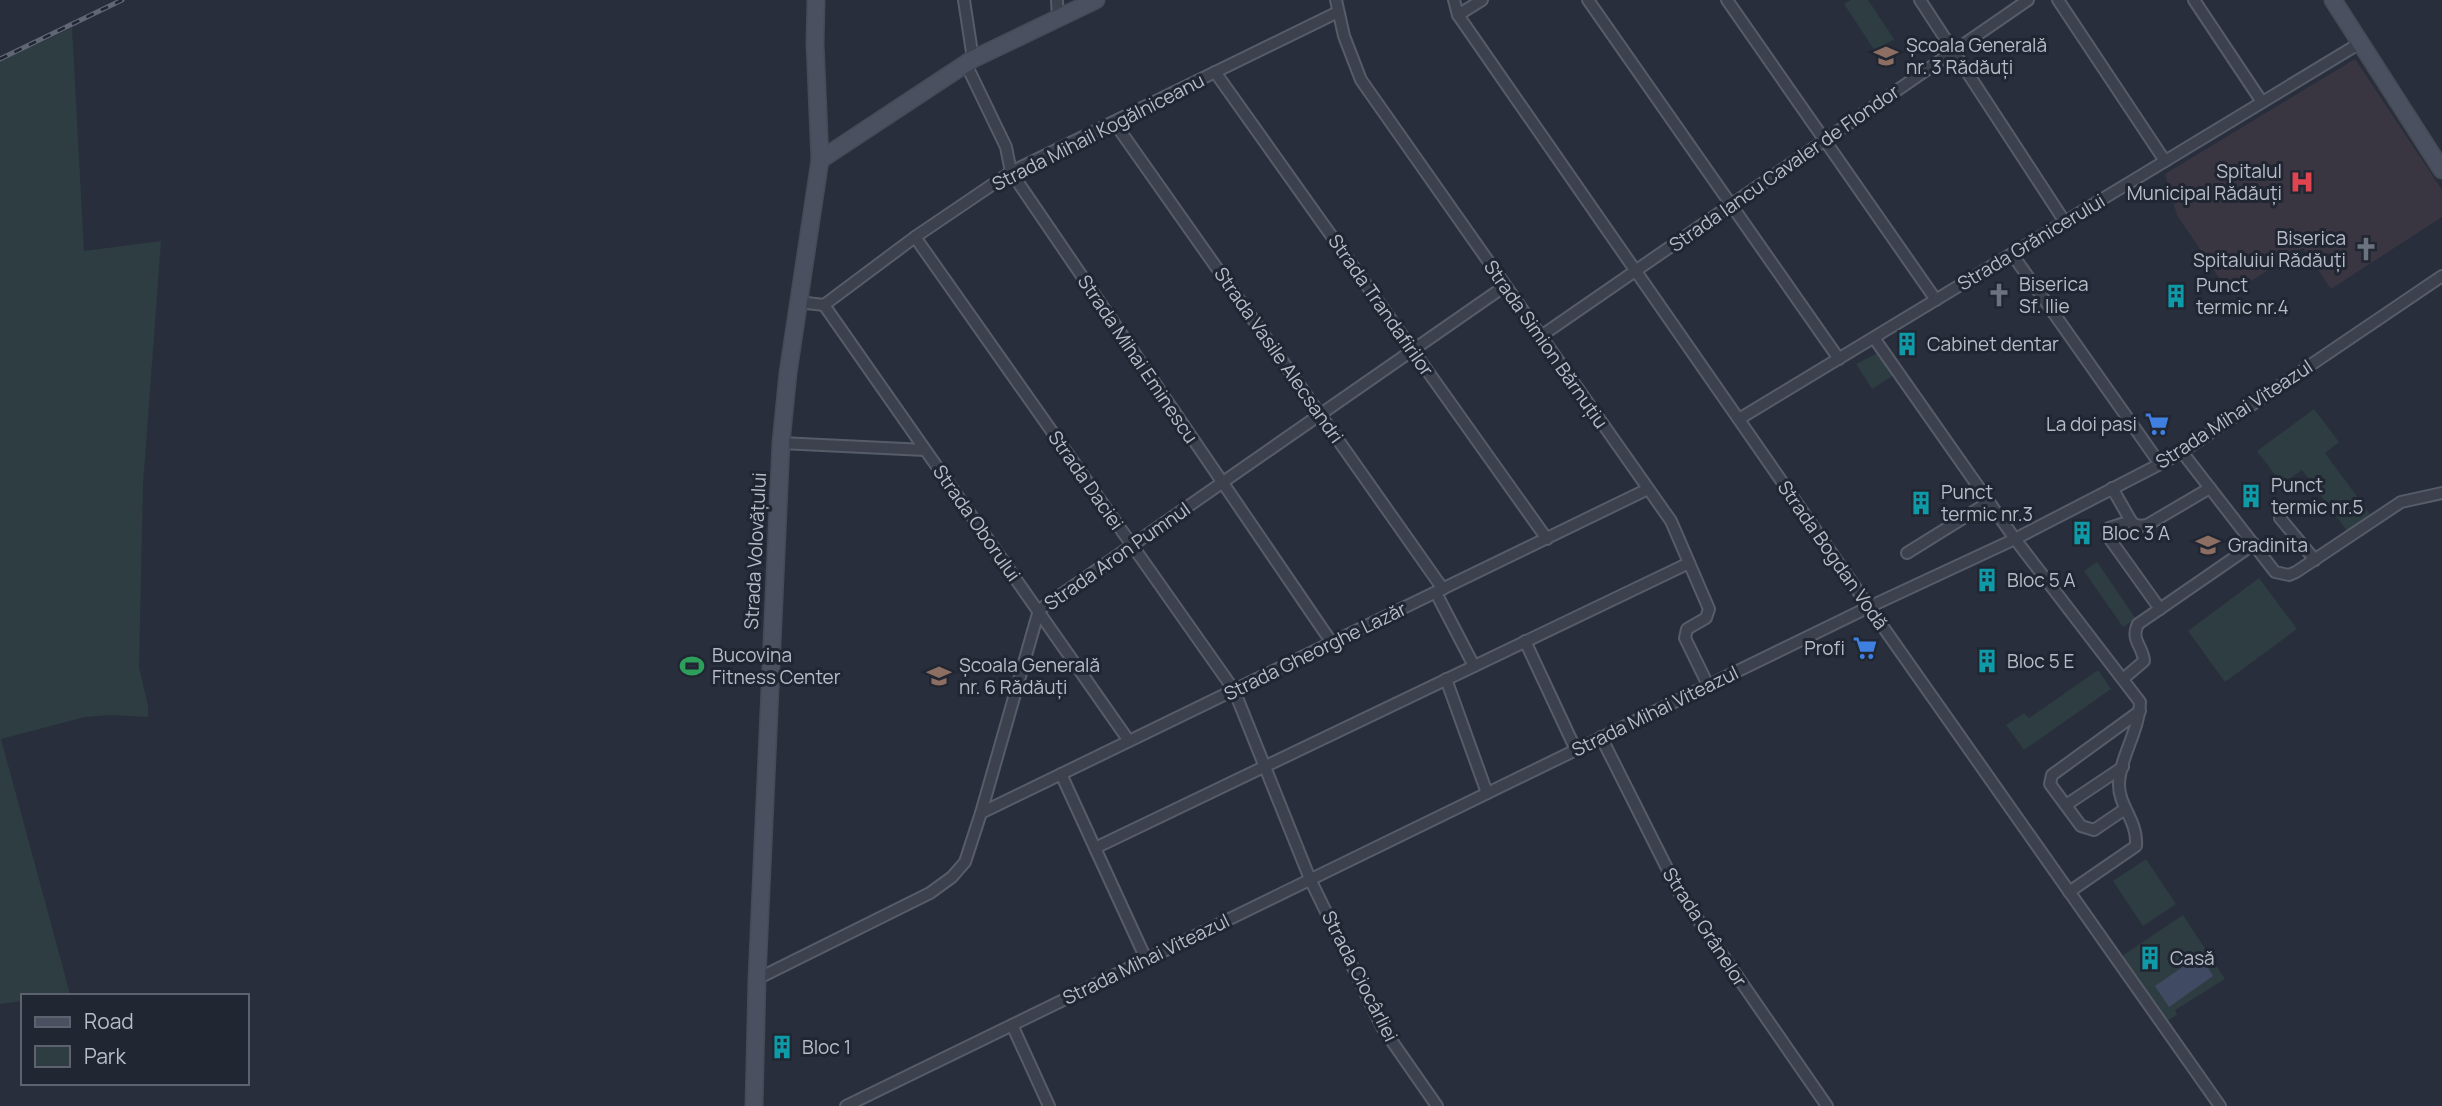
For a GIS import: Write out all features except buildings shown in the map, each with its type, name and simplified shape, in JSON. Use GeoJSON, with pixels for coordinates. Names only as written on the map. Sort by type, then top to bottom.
{"type":"FeatureCollection","features":[{"type":"Feature","properties":{"kind":"main road","name":"Strada Volovățului"},"geometry":{"type":"LineString","coordinates":[[754,1106],[757,979],[781,443],[797,303],[820,160],[816,0]]}},
{"type":"Feature","properties":{"kind":"main road"},"geometry":{"type":"LineString","coordinates":[[820,160],[970,62],[1096,0]]}},
{"type":"Feature","properties":{"kind":"main road"},"geometry":{"type":"LineString","coordinates":[[2333,0],[2442,170]]}},
{"type":"Feature","properties":{"kind":"street","name":"Strada Mihai Eminescu"},"geometry":{"type":"LineString","coordinates":[[964,0],[970,62],[1006,147],[1011,172],[1332,643]]}},
{"type":"Feature","properties":{"kind":"street"},"geometry":{"type":"LineString","coordinates":[[1057,0],[1058,18]]}},
{"type":"Feature","properties":{"kind":"street","name":"Strada Simion Bărnuțiu"},"geometry":{"type":"LineString","coordinates":[[1336,0],[1361,80],[1671,522],[1709,609],[1706,618],[1687,629],[1685,638],[1708,685]]}},
{"type":"Feature","properties":{"kind":"street","name":"Strada Bogdan Vodă"},"geometry":{"type":"LineString","coordinates":[[1454,0],[1458,15],[1635,271],[2220,1106]]}},
{"type":"Feature","properties":{"kind":"street"},"geometry":{"type":"LineString","coordinates":[[1458,15],[1482,0]]}},
{"type":"Feature","properties":{"kind":"street"},"geometry":{"type":"LineString","coordinates":[[1588,0],[1839,359]]}},
{"type":"Feature","properties":{"kind":"street"},"geometry":{"type":"LineString","coordinates":[[1727,0],[1936,300]]}},
{"type":"Feature","properties":{"kind":"street"},"geometry":{"type":"LineString","coordinates":[[1920,0],[2066,222]]}},
{"type":"Feature","properties":{"kind":"street","name":"Strada Iancu Cavaler de Flondor"},"geometry":{"type":"LineString","coordinates":[[1541,336],[2028,0]]}},
{"type":"Feature","properties":{"kind":"street"},"geometry":{"type":"LineString","coordinates":[[2059,0],[2165,161]]}},
{"type":"Feature","properties":{"kind":"street"},"geometry":{"type":"LineString","coordinates":[[2194,0],[2262,102]]}},
{"type":"Feature","properties":{"kind":"street","name":"Strada Mihail Kogălniceanu"},"geometry":{"type":"LineString","coordinates":[[824,304],[915,237],[1011,172],[1338,12]]}},
{"type":"Feature","properties":{"kind":"street","name":"Strada Grănicerului"},"geometry":{"type":"LineString","coordinates":[[1739,419],[2360,43]]}},
{"type":"Feature","properties":{"kind":"street","name":"Strada Trandafirilor"},"geometry":{"type":"LineString","coordinates":[[1215,72],[1547,539]]}},
{"type":"Feature","properties":{"kind":"street","name":"Strada Vasile Alecsandri"},"geometry":{"type":"LineString","coordinates":[[1114,122],[1320,414],[1439,591],[1474,666]]}},
{"type":"Feature","properties":{"kind":"street","name":"Strada Daciei"},"geometry":{"type":"LineString","coordinates":[[915,237],[1234,690],[1264,767]]}},
{"type":"Feature","properties":{"kind":"street"},"geometry":{"type":"LineString","coordinates":[[2012,254],[2160,464]]}},
{"type":"Feature","properties":{"kind":"street","name":"Strada Mihai Viteazul"},"geometry":{"type":"LineString","coordinates":[[846,1106],[1708,685],[2015,539],[2160,464],[2182,452],[2442,276]]}},
{"type":"Feature","properties":{"kind":"street","name":"Strada Aron Pumnul"},"geometry":{"type":"LineString","coordinates":[[757,979],[930,893],[952,877],[965,862],[1039,610],[1505,286]]}},
{"type":"Feature","properties":{"kind":"street"},"geometry":{"type":"LineString","coordinates":[[797,303],[824,304]]}},
{"type":"Feature","properties":{"kind":"street","name":"Strada Oborului"},"geometry":{"type":"LineString","coordinates":[[824,304],[1129,741]]}},
{"type":"Feature","properties":{"kind":"street"},"geometry":{"type":"LineString","coordinates":[[1874,338],[2015,539],[2140,702],[2137,729],[2119,784],[2126,809],[2135,824],[2136,846],[2069,892]]}},
{"type":"Feature","properties":{"kind":"street"},"geometry":{"type":"LineString","coordinates":[[781,443],[925,450]]}},
{"type":"Feature","properties":{"kind":"street"},"geometry":{"type":"LineString","coordinates":[[2182,452],[2275,572],[2282,574],[2296,572],[2401,502],[2442,492]]}},
{"type":"Feature","properties":{"kind":"street"},"geometry":{"type":"LineString","coordinates":[[2112,488],[2131,521],[2129,522],[2139,526],[2147,525],[2210,488]]}},
{"type":"Feature","properties":{"kind":"street","name":"Strada Gheorghe Lazăr"},"geometry":{"type":"LineString","coordinates":[[981,813],[1648,489]]}},
{"type":"Feature","properties":{"kind":"street"},"geometry":{"type":"LineString","coordinates":[[1907,554],[1989,502]]}},
{"type":"Feature","properties":{"kind":"street"},"geometry":{"type":"LineString","coordinates":[[2280,518],[2315,560]]}},
{"type":"Feature","properties":{"kind":"street"},"geometry":{"type":"LineString","coordinates":[[2131,521],[2109,528],[2107,535],[2160,609]]}},
{"type":"Feature","properties":{"kind":"street"},"geometry":{"type":"LineString","coordinates":[[2123,679],[2144,661],[2135,641],[2138,624],[2254,544]]}},
{"type":"Feature","properties":{"kind":"street"},"geometry":{"type":"LineString","coordinates":[[1095,848],[1689,563]]}},
{"type":"Feature","properties":{"kind":"street"},"geometry":{"type":"LineString","coordinates":[[1525,641],[1576,750]]}},
{"type":"Feature","properties":{"kind":"street"},"geometry":{"type":"LineString","coordinates":[[1446,679],[1487,793]]}},
{"type":"Feature","properties":{"kind":"street"},"geometry":{"type":"LineString","coordinates":[[2126,809],[2094,830],[2089,830],[2081,826],[2051,787],[2052,775],[2140,711]]}},
{"type":"Feature","properties":{"kind":"street","name":"Strada Grânelor"},"geometry":{"type":"LineString","coordinates":[[1601,737],[1679,891],[1827,1106]]}},
{"type":"Feature","properties":{"kind":"street"},"geometry":{"type":"LineString","coordinates":[[2066,805],[2123,766]]}},
{"type":"Feature","properties":{"kind":"street","name":"Strada Ciocârliei"},"geometry":{"type":"LineString","coordinates":[[1264,767],[1310,879],[1382,1027],[1437,1106]]}},
{"type":"Feature","properties":{"kind":"street"},"geometry":{"type":"LineString","coordinates":[[1061,775],[1146,960]]}},
{"type":"Feature","properties":{"kind":"street"},"geometry":{"type":"LineString","coordinates":[[1012,1025],[1049,1106]]}},
{"type":"Feature","properties":{"kind":"shaded area","name":"Spitalul Municipal Rădăuți"},"geometry":{"type":"Polygon","coordinates":[[[2355,59],[2442,190],[2442,217],[2331,289],[2303,248],[2230,294],[2177,215],[2165,174],[2355,59]]]}},
{"type":"Feature","properties":{"kind":"green space"},"geometry":{"type":"Polygon","coordinates":[[[1851,0],[1868,0],[1894,39],[1875,51],[1844,4],[1851,0]]]}},
{"type":"Feature","properties":{"kind":"green space"},"geometry":{"type":"Polygon","coordinates":[[[72,28],[84,251],[161,241],[143,485],[139,667],[148,717],[85,717],[1,739],[70,994],[21,994],[21,1001],[0,1004],[0,61],[72,28]]]}},
{"type":"Feature","properties":{"kind":"green space"},"geometry":{"type":"Polygon","coordinates":[[[1876,354],[1882,356],[1894,375],[1872,389],[1856,364],[1876,354]]]}},
{"type":"Feature","properties":{"kind":"green space"},"geometry":{"type":"Polygon","coordinates":[[[2314,409],[2339,442],[2325,453],[2370,514],[2347,531],[2302,470],[2282,484],[2257,451],[2314,409]]]}},
{"type":"Feature","properties":{"kind":"green space"},"geometry":{"type":"Polygon","coordinates":[[[2097,562],[2136,619],[2123,627],[2084,571],[2097,562]]]}},
{"type":"Feature","properties":{"kind":"green space"},"geometry":{"type":"Polygon","coordinates":[[[2259,578],[2297,629],[2225,682],[2188,631],[2259,578]]]}},
{"type":"Feature","properties":{"kind":"green space"},"geometry":{"type":"Polygon","coordinates":[[[2098,670],[2111,689],[2024,750],[2006,725],[2024,713],[2029,718],[2098,670]]]}},
{"type":"Feature","properties":{"kind":"green space"},"geometry":{"type":"Polygon","coordinates":[[[2146,859],[2176,904],[2143,926],[2113,881],[2146,859]]]}},
{"type":"Feature","properties":{"kind":"green space"},"geometry":{"type":"Polygon","coordinates":[[[2183,915],[2225,979],[2175,1010],[2177,1015],[2165,1022],[2119,958],[2183,915]]]}},
{"type":"Feature","properties":{"kind":"water"},"geometry":{"type":"Polygon","coordinates":[[[2200,955],[2213,976],[2169,1007],[2155,986],[2200,955]]]}},
{"type":"Feature","properties":{"kind":"railway"},"geometry":{"type":"LineString","coordinates":[[0,59],[122,0]]}},
{"type":"Feature","properties":{"kind":"place","name":"Școala Generală nr. 3 Rădăuți"},"geometry":{"type":"Point","coordinates":[1886,56]}},
{"type":"Feature","properties":{"kind":"place","name":"Spitalul Municipal Rădăuți"},"geometry":{"type":"Point","coordinates":[2302,182]}},
{"type":"Feature","properties":{"kind":"place","name":"Biserica Spitaluiui Rădăuți"},"geometry":{"type":"Point","coordinates":[2366,249]}},
{"type":"Feature","properties":{"kind":"place","name":"Biserica Sf. Ilie"},"geometry":{"type":"Point","coordinates":[1999,295]}},
{"type":"Feature","properties":{"kind":"place","name":"Punct termic nr.4"},"geometry":{"type":"Point","coordinates":[2176,296]}},
{"type":"Feature","properties":{"kind":"place","name":"Cabinet dentar"},"geometry":{"type":"Point","coordinates":[1907,344]}},
{"type":"Feature","properties":{"kind":"place","name":"La doi pasi"},"geometry":{"type":"Point","coordinates":[2157,424]}},
{"type":"Feature","properties":{"kind":"place","name":"Punct termic nr.5"},"geometry":{"type":"Point","coordinates":[2251,496]}},
{"type":"Feature","properties":{"kind":"place","name":"Punct termic nr.3"},"geometry":{"type":"Point","coordinates":[1921,503]}},
{"type":"Feature","properties":{"kind":"place","name":"Bloc 3 A"},"geometry":{"type":"Point","coordinates":[2082,533]}},
{"type":"Feature","properties":{"kind":"place","name":"Gradinita"},"geometry":{"type":"Point","coordinates":[2208,545]}},
{"type":"Feature","properties":{"kind":"place","name":"Bloc 5 A"},"geometry":{"type":"Point","coordinates":[1987,580]}},
{"type":"Feature","properties":{"kind":"place","name":"Profi"},"geometry":{"type":"Point","coordinates":[1865,648]}},
{"type":"Feature","properties":{"kind":"place","name":"Bloc 5 E"},"geometry":{"type":"Point","coordinates":[1987,661]}},
{"type":"Feature","properties":{"kind":"place","name":"Bucovina Fitness Center"},"geometry":{"type":"Point","coordinates":[692,666]}},
{"type":"Feature","properties":{"kind":"place","name":"Școala Generală nr. 6 Rădăuți"},"geometry":{"type":"Point","coordinates":[939,676]}},
{"type":"Feature","properties":{"kind":"place","name":"Casă"},"geometry":{"type":"Point","coordinates":[2150,958]}},
{"type":"Feature","properties":{"kind":"place","name":"Bloc 1"},"geometry":{"type":"Point","coordinates":[782,1047]}}]}
